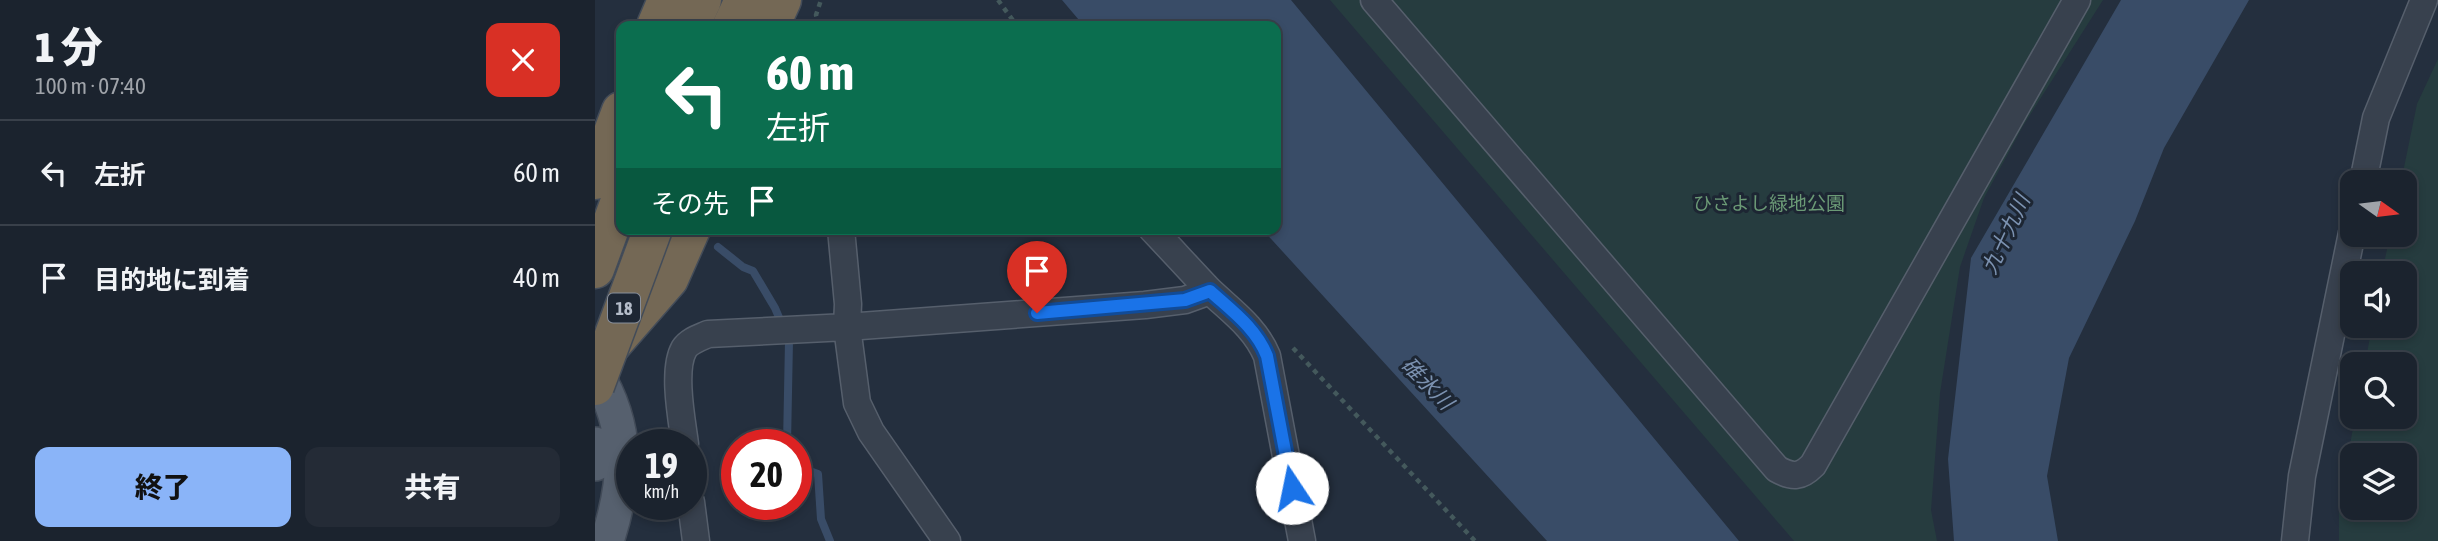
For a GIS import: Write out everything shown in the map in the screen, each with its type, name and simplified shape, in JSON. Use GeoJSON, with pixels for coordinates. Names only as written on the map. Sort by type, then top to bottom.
{"type":"FeatureCollection","features":[{"type":"Feature","properties":{"kind":"highway"},"geometry":{"type":"LineString","coordinates":[[658,21],[667,0]]}},
{"type":"Feature","properties":{"kind":"highway"},"geometry":{"type":"LineString","coordinates":[[692,21],[702,0]]}},
{"type":"Feature","properties":{"kind":"highway"},"geometry":{"type":"LineString","coordinates":[[734,21],[744,0]]}},
{"type":"Feature","properties":{"kind":"highway"},"geometry":{"type":"LineString","coordinates":[[773,21],[782,0]]}},
{"type":"Feature","properties":{"kind":"highway"},"geometry":{"type":"LineString","coordinates":[[595,180],[616,124]]}},
{"type":"Feature","properties":{"kind":"highway","name":"18"},"geometry":{"type":"LineString","coordinates":[[595,269],[616,212]]}},
{"type":"Feature","properties":{"kind":"highway","name":"18"},"geometry":{"type":"LineString","coordinates":[[595,386],[651,235]]}},
{"type":"Feature","properties":{"kind":"highway"},"geometry":{"type":"LineString","coordinates":[[595,363],[644,311],[669,279],[688,235]]}},
{"type":"Feature","properties":{"kind":"main road"},"geometry":{"type":"LineString","coordinates":[[595,371],[617,415],[622,437],[623,465],[614,518],[607,541]]}},
{"type":"Feature","properties":{"kind":"main road"},"geometry":{"type":"LineString","coordinates":[[595,444],[595,464]]}},
{"type":"Feature","properties":{"kind":"street"},"geometry":{"type":"LineString","coordinates":[[1374,0],[1777,470],[1789,476],[1803,475],[1813,465],[2077,0]]}},
{"type":"Feature","properties":{"kind":"street"},"geometry":{"type":"LineString","coordinates":[[2365,170],[2376,118],[2424,0]]}},
{"type":"Feature","properties":{"kind":"street"},"geometry":{"type":"LineString","coordinates":[[842,235],[848,304],[846,327],[857,403],[871,432],[947,541]]}},
{"type":"Feature","properties":{"kind":"street"},"geometry":{"type":"LineString","coordinates":[[1158,235],[1210,291],[1255,332],[1267,356],[1302,541]]}},
{"type":"Feature","properties":{"kind":"street"},"geometry":{"type":"LineString","coordinates":[[2295,541],[2302,476],[2349,247]]}},
{"type":"Feature","properties":{"kind":"street"},"geometry":{"type":"LineString","coordinates":[[684,429],[680,360],[690,343],[708,334],[846,327],[1145,305],[1185,300],[1210,291]]}},
{"type":"Feature","properties":{"kind":"street"},"geometry":{"type":"LineString","coordinates":[[693,520],[696,541]]}},
{"type":"Feature","properties":{"kind":"path"},"geometry":{"type":"LineString","coordinates":[[818,21],[816,15],[821,0]]}},
{"type":"Feature","properties":{"kind":"path"},"geometry":{"type":"LineString","coordinates":[[998,0],[1013,21]]}},
{"type":"Feature","properties":{"kind":"path"},"geometry":{"type":"LineString","coordinates":[[1285,340],[1475,541]]}},
{"type":"Feature","properties":{"kind":"green space","name":"ひさよし緑地公園"},"geometry":{"type":"Polygon","coordinates":[[[1330,0],[2103,0],[2023,126],[1984,198],[1960,267],[1940,393],[1931,510],[1937,541],[1794,541],[1330,0]]]}},
{"type":"Feature","properties":{"kind":"green space"},"geometry":{"type":"Polygon","coordinates":[[[2438,59],[2438,541],[2339,541],[2340,500],[2340,520],[2417,520],[2417,443],[2350,443],[2353,429],[2417,429],[2417,352],[2367,352],[2370,338],[2417,338],[2417,261],[2385,261],[2387,247],[2417,247],[2417,170],[2403,170],[2417,104],[2438,59]]]}},
{"type":"Feature","properties":{"kind":"water","name":"碓氷川"},"geometry":{"type":"Polygon","coordinates":[[[1062,0],[1291,0],[1739,541],[1547,541],[1267,235],[1281,235],[1281,21],[1080,21],[1062,0]]]}},
{"type":"Feature","properties":{"kind":"water","name":"九十九川"},"geometry":{"type":"Polygon","coordinates":[[[2121,0],[2249,0],[2164,148],[2135,221],[2069,358],[2047,476],[2058,541],[1954,541],[1948,459],[1971,258],[2121,0]]]}},
{"type":"Feature","properties":{"kind":"waterway"},"geometry":{"type":"LineString","coordinates":[[718,247],[743,267],[753,271],[775,308],[789,341],[787,429]]}},
{"type":"Feature","properties":{"kind":"waterway"},"geometry":{"type":"LineString","coordinates":[[812,472],[818,474],[821,519],[830,541]]}},
{"type":"Feature","properties":{"kind":"route"},"geometry":{"type":"LineString","coordinates":[[1037,313],[1185,300],[1210,291],[1255,332],[1267,356],[1292,488]]}}]}
